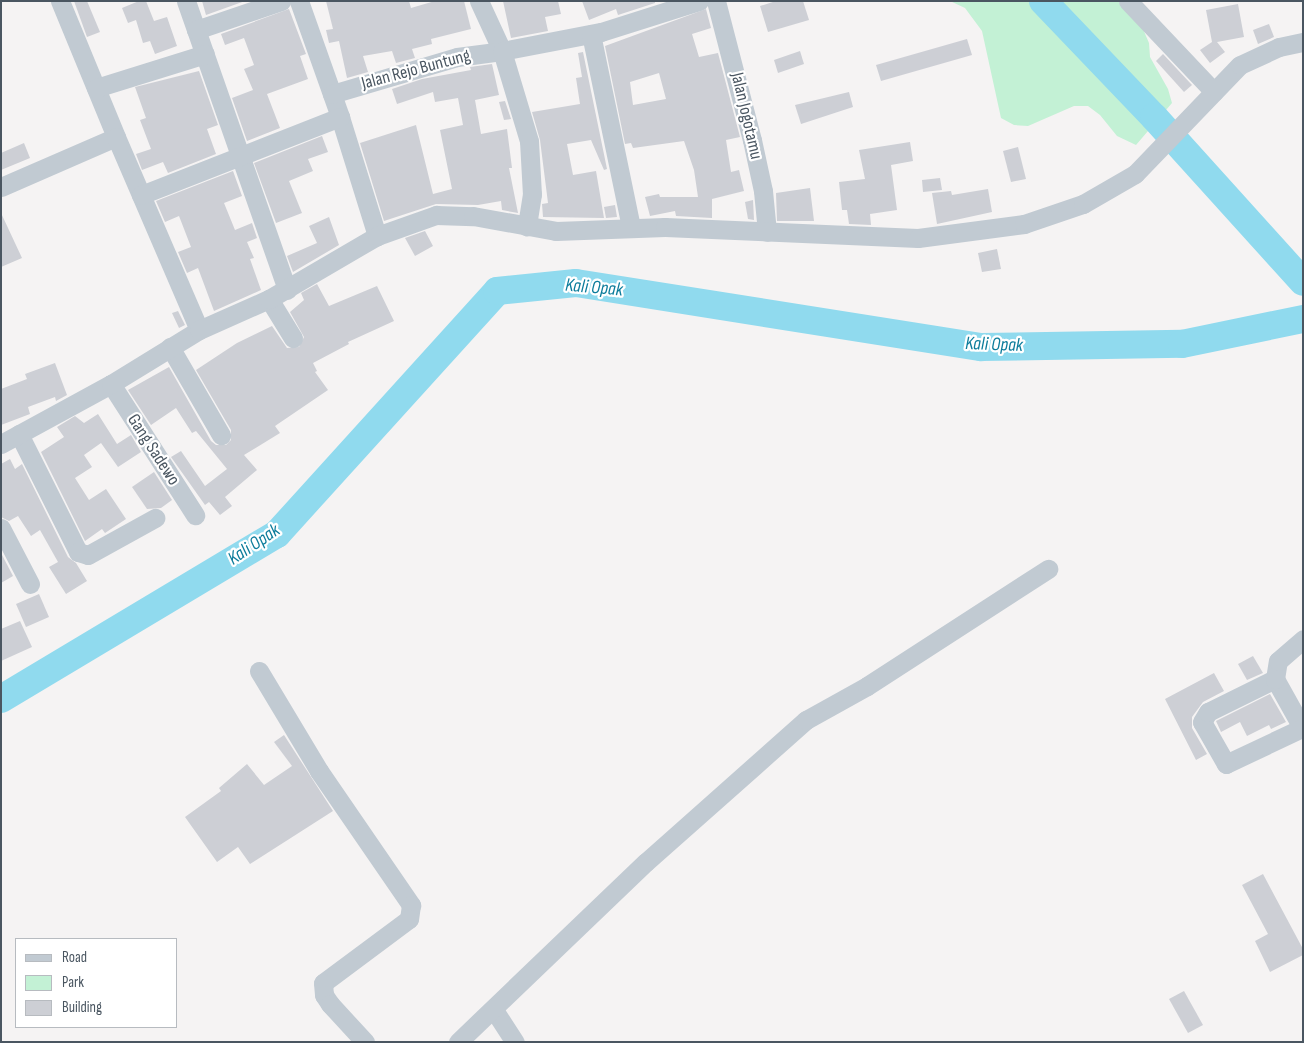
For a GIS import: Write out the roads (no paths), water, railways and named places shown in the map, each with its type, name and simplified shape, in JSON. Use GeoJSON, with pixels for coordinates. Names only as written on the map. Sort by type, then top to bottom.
{"type":"FeatureCollection","features":[{"type":"Feature","properties":{"kind":"street"},"geometry":{"type":"LineString","coordinates":[[60,1],[199,330]]}},
{"type":"Feature","properties":{"kind":"street"},"geometry":{"type":"LineString","coordinates":[[186,1],[287,290]]}},
{"type":"Feature","properties":{"kind":"street"},"geometry":{"type":"LineString","coordinates":[[196,30],[281,1]]}},
{"type":"Feature","properties":{"kind":"street"},"geometry":{"type":"LineString","coordinates":[[299,1],[340,117],[377,236]]}},
{"type":"Feature","properties":{"kind":"street"},"geometry":{"type":"LineString","coordinates":[[479,1],[502,51],[530,141],[532,194],[527,227]]}},
{"type":"Feature","properties":{"kind":"street","name":"Jalan Rejo Buntung"},"geometry":{"type":"LineString","coordinates":[[332,94],[457,57],[502,51],[591,34],[699,1]]}},
{"type":"Feature","properties":{"kind":"street","name":"Jalan Jogotamu"},"geometry":{"type":"LineString","coordinates":[[716,1],[752,140],[763,191],[767,232]]}},
{"type":"Feature","properties":{"kind":"street"},"geometry":{"type":"LineString","coordinates":[[1128,1],[1214,92]]}},
{"type":"Feature","properties":{"kind":"street"},"geometry":{"type":"LineString","coordinates":[[591,34],[631,228]]}},
{"type":"Feature","properties":{"kind":"street"},"geometry":{"type":"LineString","coordinates":[[1,444],[111,384],[199,330],[287,290],[377,236],[420,219],[450,214],[527,227],[583,232],[631,228],[918,238],[1024,224],[1083,204],[1134,174],[1240,65],[1279,46],[1303,42]]}},
{"type":"Feature","properties":{"kind":"street"},"geometry":{"type":"LineString","coordinates":[[96,88],[205,54]]}},
{"type":"Feature","properties":{"kind":"street"},"geometry":{"type":"LineString","coordinates":[[141,195],[340,117]]}},
{"type":"Feature","properties":{"kind":"street"},"geometry":{"type":"LineString","coordinates":[[1,187],[116,137]]}},
{"type":"Feature","properties":{"kind":"street"},"geometry":{"type":"LineString","coordinates":[[269,299],[293,338]]}},
{"type":"Feature","properties":{"kind":"street"},"geometry":{"type":"LineString","coordinates":[[170,348],[221,435]]}},
{"type":"Feature","properties":{"kind":"street","name":"Gang Sadewo"},"geometry":{"type":"LineString","coordinates":[[111,384],[195,515]]}},
{"type":"Feature","properties":{"kind":"street"},"geometry":{"type":"LineString","coordinates":[[19,434],[78,552],[88,555],[155,518]]}},
{"type":"Feature","properties":{"kind":"street"},"geometry":{"type":"LineString","coordinates":[[1,528],[30,584]]}},
{"type":"Feature","properties":{"kind":"street"},"geometry":{"type":"LineString","coordinates":[[458,1042],[494,1010],[646,862],[806,720],[867,686],[1048,569]]}},
{"type":"Feature","properties":{"kind":"street"},"geometry":{"type":"LineString","coordinates":[[1275,679],[1206,714],[1202,722],[1222,760],[1230,764],[1303,728],[1275,679],[1278,661],[1303,639]]}},
{"type":"Feature","properties":{"kind":"street"},"geometry":{"type":"LineString","coordinates":[[259,671],[319,770],[410,905],[409,919],[323,982],[324,995],[330,1004],[365,1042]]}},
{"type":"Feature","properties":{"kind":"street"},"geometry":{"type":"LineString","coordinates":[[494,1010],[515,1042]]}},
{"type":"Feature","properties":{"kind":"waterway"},"geometry":{"type":"LineString","coordinates":[[1043,1],[1154,117],[1303,282]]}},
{"type":"Feature","properties":{"kind":"waterway","name":"Kali Opak"},"geometry":{"type":"LineString","coordinates":[[1,699],[277,534],[497,291],[576,283],[981,347],[1182,344],[1303,319]]}}]}
